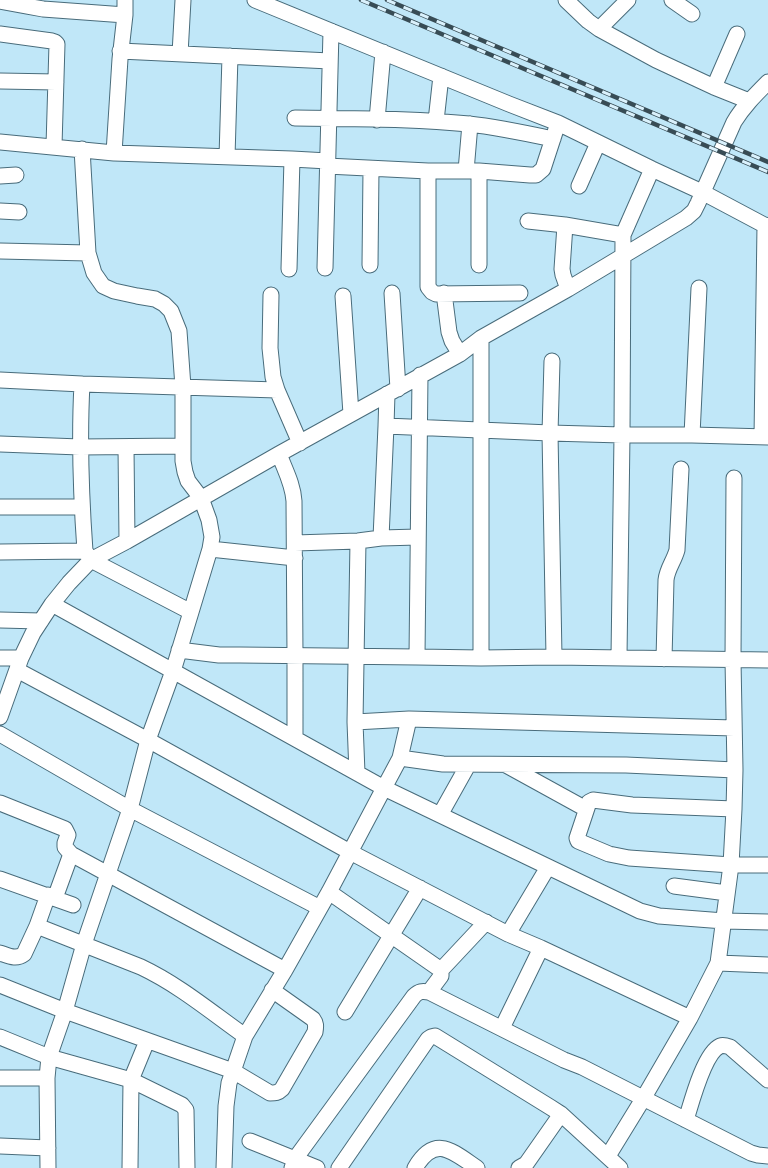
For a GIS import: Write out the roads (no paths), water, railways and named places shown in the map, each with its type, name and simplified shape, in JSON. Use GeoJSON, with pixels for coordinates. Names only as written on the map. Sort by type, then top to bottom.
{"type":"FeatureCollection","features":[{"type":"Feature","properties":{"kind":"street"},"geometry":{"type":"LineString","coordinates":[[180,54],[183,0]]}},
{"type":"Feature","properties":{"kind":"street"},"geometry":{"type":"LineString","coordinates":[[255,0],[558,123],[702,192],[766,226],[765,437],[692,435],[622,436],[386,426]]}},
{"type":"Feature","properties":{"kind":"street"},"geometry":{"type":"LineString","coordinates":[[566,0],[588,21],[599,29],[656,60],[714,87],[749,101]]}},
{"type":"Feature","properties":{"kind":"street"},"geometry":{"type":"LineString","coordinates":[[599,29],[628,0]]}},
{"type":"Feature","properties":{"kind":"street"},"geometry":{"type":"LineString","coordinates":[[672,0],[692,14]]}},
{"type":"Feature","properties":{"kind":"street"},"geometry":{"type":"LineString","coordinates":[[0,1],[44,9],[85,6],[125,7],[120,51],[114,153]]}},
{"type":"Feature","properties":{"kind":"street"},"geometry":{"type":"LineString","coordinates":[[325,268],[331,31]]}},
{"type":"Feature","properties":{"kind":"street"},"geometry":{"type":"LineString","coordinates":[[0,34],[55,42],[57,44],[54,146]]}},
{"type":"Feature","properties":{"kind":"street"},"geometry":{"type":"LineString","coordinates":[[714,87],[737,34]]}},
{"type":"Feature","properties":{"kind":"street"},"geometry":{"type":"LineString","coordinates":[[120,51],[330,61]]}},
{"type":"Feature","properties":{"kind":"street"},"geometry":{"type":"LineString","coordinates":[[377,120],[383,52]]}},
{"type":"Feature","properties":{"kind":"street"},"geometry":{"type":"LineString","coordinates":[[227,157],[230,56]]}},
{"type":"Feature","properties":{"kind":"street"},"geometry":{"type":"LineString","coordinates":[[436,121],[441,76]]}},
{"type":"Feature","properties":{"kind":"street"},"geometry":{"type":"LineString","coordinates":[[0,81],[56,82]]}},
{"type":"Feature","properties":{"kind":"street"},"geometry":{"type":"LineString","coordinates":[[0,552],[88,556],[126,541],[420,375],[460,354],[481,338],[568,289],[686,218],[694,211],[734,122],[740,112],[768,82]]}},
{"type":"Feature","properties":{"kind":"street"},"geometry":{"type":"LineString","coordinates":[[295,118],[436,121],[470,124],[553,139]]}},
{"type":"Feature","properties":{"kind":"street"},"geometry":{"type":"LineString","coordinates":[[0,142],[54,146],[114,153],[292,159],[371,169],[473,171],[536,175],[543,169],[558,123]]}},
{"type":"Feature","properties":{"kind":"street"},"geometry":{"type":"LineString","coordinates":[[470,124],[479,265]]}},
{"type":"Feature","properties":{"kind":"street"},"geometry":{"type":"LineString","coordinates":[[579,186],[598,143]]}},
{"type":"Feature","properties":{"kind":"street"},"geometry":{"type":"LineString","coordinates":[[48,1168],[47,1078],[49,1057],[65,1011],[84,944],[130,809],[148,740],[173,671],[210,549],[212,537],[211,528],[201,498],[188,481],[183,461],[183,387],[179,331],[171,311],[164,304],[155,299],[114,291],[103,286],[94,273],[88,254],[82,150]]}},
{"type":"Feature","properties":{"kind":"street"},"geometry":{"type":"LineString","coordinates":[[289,269],[292,159]]}},
{"type":"Feature","properties":{"kind":"street"},"geometry":{"type":"LineString","coordinates":[[370,265],[371,169]]}},
{"type":"Feature","properties":{"kind":"street"},"geometry":{"type":"LineString","coordinates":[[619,658],[623,235],[652,169]]}},
{"type":"Feature","properties":{"kind":"street"},"geometry":{"type":"LineString","coordinates":[[428,171],[428,287],[436,294],[520,294]]}},
{"type":"Feature","properties":{"kind":"street"},"geometry":{"type":"LineString","coordinates":[[0,176],[16,175]]}},
{"type":"Feature","properties":{"kind":"street"},"geometry":{"type":"LineString","coordinates":[[0,211],[20,212]]}},
{"type":"Feature","properties":{"kind":"street"},"geometry":{"type":"LineString","coordinates":[[528,222],[565,225],[623,235]]}},
{"type":"Feature","properties":{"kind":"street"},"geometry":{"type":"LineString","coordinates":[[565,225],[562,269],[568,289]]}},
{"type":"Feature","properties":{"kind":"street"},"geometry":{"type":"LineString","coordinates":[[0,251],[88,254]]}},
{"type":"Feature","properties":{"kind":"street"},"geometry":{"type":"LineString","coordinates":[[692,435],[699,288]]}},
{"type":"Feature","properties":{"kind":"street"},"geometry":{"type":"LineString","coordinates":[[381,538],[386,426],[392,392],[392,293]]}},
{"type":"Feature","properties":{"kind":"street"},"geometry":{"type":"LineString","coordinates":[[444,293],[449,332],[452,341],[460,354]]}},
{"type":"Feature","properties":{"kind":"street"},"geometry":{"type":"LineString","coordinates":[[271,295],[271,368],[277,390],[300,443]]}},
{"type":"Feature","properties":{"kind":"street"},"geometry":{"type":"LineString","coordinates":[[343,296],[351,414]]}},
{"type":"Feature","properties":{"kind":"street"},"geometry":{"type":"LineString","coordinates":[[481,338],[481,658]]}},
{"type":"Feature","properties":{"kind":"street"},"geometry":{"type":"LineString","coordinates":[[552,361],[550,433],[554,657]]}},
{"type":"Feature","properties":{"kind":"street"},"geometry":{"type":"LineString","coordinates":[[417,657],[420,375]]}},
{"type":"Feature","properties":{"kind":"street"},"geometry":{"type":"LineString","coordinates":[[0,380],[277,390]]}},
{"type":"Feature","properties":{"kind":"street"},"geometry":{"type":"LineString","coordinates":[[0,717],[27,645],[52,604],[88,556],[82,507],[80,447],[82,384]]}},
{"type":"Feature","properties":{"kind":"street"},"geometry":{"type":"LineString","coordinates":[[0,444],[80,447],[183,446]]}},
{"type":"Feature","properties":{"kind":"street"},"geometry":{"type":"LineString","coordinates":[[126,447],[126,541]]}},
{"type":"Feature","properties":{"kind":"street"},"geometry":{"type":"LineString","coordinates":[[279,454],[293,492],[295,550],[295,738]]}},
{"type":"Feature","properties":{"kind":"street"},"geometry":{"type":"LineString","coordinates":[[664,659],[666,580],[677,550],[681,469]]}},
{"type":"Feature","properties":{"kind":"street"},"geometry":{"type":"LineString","coordinates":[[608,1156],[690,1018],[718,963],[731,865],[734,809],[734,478]]}},
{"type":"Feature","properties":{"kind":"street"},"geometry":{"type":"LineString","coordinates":[[0,507],[82,507]]}},
{"type":"Feature","properties":{"kind":"street"},"geometry":{"type":"LineString","coordinates":[[210,549],[295,550],[358,540],[418,537]]}},
{"type":"Feature","properties":{"kind":"street"},"geometry":{"type":"LineString","coordinates":[[357,773],[355,722],[358,540]]}},
{"type":"Feature","properties":{"kind":"street"},"geometry":{"type":"LineString","coordinates":[[88,556],[191,612]]}},
{"type":"Feature","properties":{"kind":"street"},"geometry":{"type":"LineString","coordinates":[[52,604],[384,788],[640,911],[649,914],[724,921],[768,922]]}},
{"type":"Feature","properties":{"kind":"street"},"geometry":{"type":"LineString","coordinates":[[0,620],[41,621]]}},
{"type":"Feature","properties":{"kind":"street"},"geometry":{"type":"LineString","coordinates":[[179,650],[230,655],[768,660]]}},
{"type":"Feature","properties":{"kind":"street"},"geometry":{"type":"LineString","coordinates":[[0,658],[19,664],[148,740],[350,852],[508,934],[690,1018]]}},
{"type":"Feature","properties":{"kind":"street"},"geometry":{"type":"LineString","coordinates":[[355,722],[409,719],[734,728]]}},
{"type":"Feature","properties":{"kind":"street"},"geometry":{"type":"LineString","coordinates":[[224,1168],[228,1083],[245,1036],[285,970],[329,892],[400,758],[409,719]]}},
{"type":"Feature","properties":{"kind":"street"},"geometry":{"type":"LineString","coordinates":[[0,734],[130,809],[320,908]]}},
{"type":"Feature","properties":{"kind":"street"},"geometry":{"type":"LineString","coordinates":[[400,758],[443,764],[468,765],[626,765],[735,770]]}},
{"type":"Feature","properties":{"kind":"street"},"geometry":{"type":"LineString","coordinates":[[504,764],[586,809]]}},
{"type":"Feature","properties":{"kind":"street"},"geometry":{"type":"LineString","coordinates":[[440,815],[468,765]]}},
{"type":"Feature","properties":{"kind":"street"},"geometry":{"type":"LineString","coordinates":[[734,809],[632,806],[593,800],[589,802],[586,809],[577,838],[578,841],[609,854],[629,858],[731,865],[768,865]]}},
{"type":"Feature","properties":{"kind":"street"},"geometry":{"type":"LineString","coordinates":[[0,803],[65,829],[68,835],[65,847],[71,854],[285,970]]}},
{"type":"Feature","properties":{"kind":"street"},"geometry":{"type":"LineString","coordinates":[[0,953],[15,958],[24,954],[71,854]]}},
{"type":"Feature","properties":{"kind":"street"},"geometry":{"type":"LineString","coordinates":[[508,934],[548,867]]}},
{"type":"Feature","properties":{"kind":"street"},"geometry":{"type":"LineString","coordinates":[[0,879],[74,905]]}},
{"type":"Feature","properties":{"kind":"street"},"geometry":{"type":"LineString","coordinates":[[674,886],[727,893]]}},
{"type":"Feature","properties":{"kind":"street"},"geometry":{"type":"LineString","coordinates":[[345,1012],[420,888]]}},
{"type":"Feature","properties":{"kind":"street"},"geometry":{"type":"LineString","coordinates":[[329,892],[441,970]]}},
{"type":"Feature","properties":{"kind":"street"},"geometry":{"type":"LineString","coordinates":[[429,992],[441,976],[441,970],[486,922]]}},
{"type":"Feature","properties":{"kind":"street"},"geometry":{"type":"LineString","coordinates":[[37,926],[157,974],[245,1036]]}},
{"type":"Feature","properties":{"kind":"street"},"geometry":{"type":"LineString","coordinates":[[502,1028],[541,948]]}},
{"type":"Feature","properties":{"kind":"street"},"geometry":{"type":"LineString","coordinates":[[718,963],[768,964]]}},
{"type":"Feature","properties":{"kind":"street"},"geometry":{"type":"LineString","coordinates":[[0,985],[65,1011],[233,1071],[270,1092],[279,1092],[315,1032],[316,1022],[272,990]]}},
{"type":"Feature","properties":{"kind":"street"},"geometry":{"type":"LineString","coordinates":[[294,1164],[414,996],[418,992],[423,991],[429,992],[564,1060],[582,1067],[751,1153],[768,1156]]}},
{"type":"Feature","properties":{"kind":"street"},"geometry":{"type":"LineString","coordinates":[[339,1168],[428,1039],[435,1036],[561,1114],[620,1168]]}},
{"type":"Feature","properties":{"kind":"street"},"geometry":{"type":"LineString","coordinates":[[0,1037],[49,1057],[132,1080],[182,1105],[186,1110],[186,1168]]}},
{"type":"Feature","properties":{"kind":"street"},"geometry":{"type":"LineString","coordinates":[[130,1168],[132,1080],[147,1041]]}},
{"type":"Feature","properties":{"kind":"street"},"geometry":{"type":"LineString","coordinates":[[686,1120],[709,1058],[720,1046],[730,1047],[768,1080]]}},
{"type":"Feature","properties":{"kind":"street"},"geometry":{"type":"LineString","coordinates":[[0,1078],[47,1078]]}},
{"type":"Feature","properties":{"kind":"street"},"geometry":{"type":"LineString","coordinates":[[519,1168],[526,1164],[561,1114]]}},
{"type":"Feature","properties":{"kind":"street"},"geometry":{"type":"LineString","coordinates":[[250,1141],[294,1164],[317,1168]]}},
{"type":"Feature","properties":{"kind":"street"},"geometry":{"type":"LineString","coordinates":[[0,1146],[48,1148]]}},
{"type":"Feature","properties":{"kind":"street"},"geometry":{"type":"LineString","coordinates":[[415,1168],[424,1155],[430,1150],[444,1149],[451,1151],[477,1168]]}},
{"type":"Feature","properties":{"kind":"railway"},"geometry":{"type":"LineString","coordinates":[[361,0],[768,172]]}},
{"type":"Feature","properties":{"kind":"railway"},"geometry":{"type":"LineString","coordinates":[[387,0],[768,162]]}}]}
